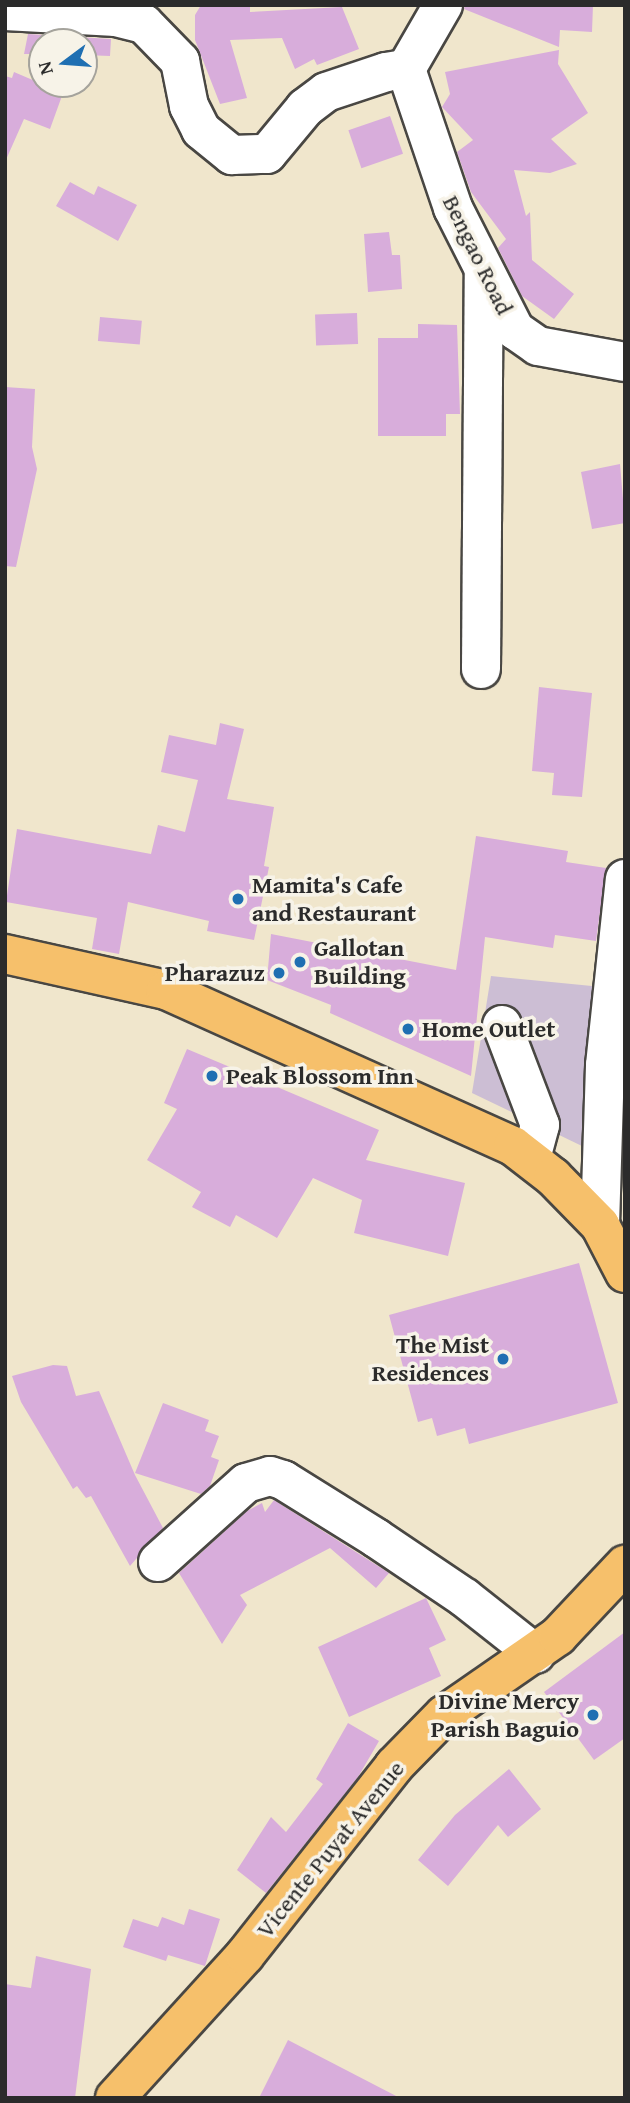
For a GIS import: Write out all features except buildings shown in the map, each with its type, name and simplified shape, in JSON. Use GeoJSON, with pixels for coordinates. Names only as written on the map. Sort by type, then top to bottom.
{"type":"FeatureCollection","features":[{"type":"Feature","properties":{"kind":"main road"},"geometry":{"type":"LineString","coordinates":[[5,954],[166,990],[419,1100],[531,1158],[600,1225],[625,1273]]}},
{"type":"Feature","properties":{"kind":"main road","name":"Vicente Puyat Avenue"},"geometry":{"type":"LineString","coordinates":[[115,2098],[245,1955],[394,1766],[444,1715],[536,1654],[585,1612],[625,1565]]}},
{"type":"Feature","properties":{"kind":"street"},"geometry":{"type":"LineString","coordinates":[[5,10],[116,17],[144,24],[180,61],[189,106],[201,130],[232,155],[267,154],[305,108],[326,92],[407,69],[443,5]]}},
{"type":"Feature","properties":{"kind":"street","name":"Bengao Road"},"geometry":{"type":"LineString","coordinates":[[407,69],[433,157],[484,274],[515,330],[538,346],[625,362]]}},
{"type":"Feature","properties":{"kind":"street"},"geometry":{"type":"LineString","coordinates":[[481,669],[484,274]]}},
{"type":"Feature","properties":{"kind":"street"},"geometry":{"type":"LineString","coordinates":[[600,1225],[605,1065],[625,879]]}},
{"type":"Feature","properties":{"kind":"street"},"geometry":{"type":"LineString","coordinates":[[502,1025],[540,1125],[531,1158]]}},
{"type":"Feature","properties":{"kind":"street"},"geometry":{"type":"LineString","coordinates":[[159,1562],[246,1483],[270,1476],[313,1497],[398,1553],[536,1654]]}},
{"type":"Feature","properties":{"kind":"shaded area"},"geometry":{"type":"Polygon","coordinates":[[[491,976],[602,987],[584,1147],[472,1093],[491,976]]]}},
{"type":"Feature","properties":{"kind":"place","name":"Mamita's Cafe and Restaurant"},"geometry":{"type":"Point","coordinates":[238,899]}},
{"type":"Feature","properties":{"kind":"place","name":"Gallotan Building"},"geometry":{"type":"Point","coordinates":[300,962]}},
{"type":"Feature","properties":{"kind":"place","name":"Pharazuz"},"geometry":{"type":"Point","coordinates":[279,973]}},
{"type":"Feature","properties":{"kind":"place","name":"Home Outlet"},"geometry":{"type":"Point","coordinates":[408,1029]}},
{"type":"Feature","properties":{"kind":"place","name":"Peak Blossom Inn"},"geometry":{"type":"Point","coordinates":[212,1076]}},
{"type":"Feature","properties":{"kind":"place","name":"The Mist Residences"},"geometry":{"type":"Point","coordinates":[503,1359]}},
{"type":"Feature","properties":{"kind":"place","name":"Divine Mercy Parish Baguio"},"geometry":{"type":"Point","coordinates":[593,1715]}}]}
